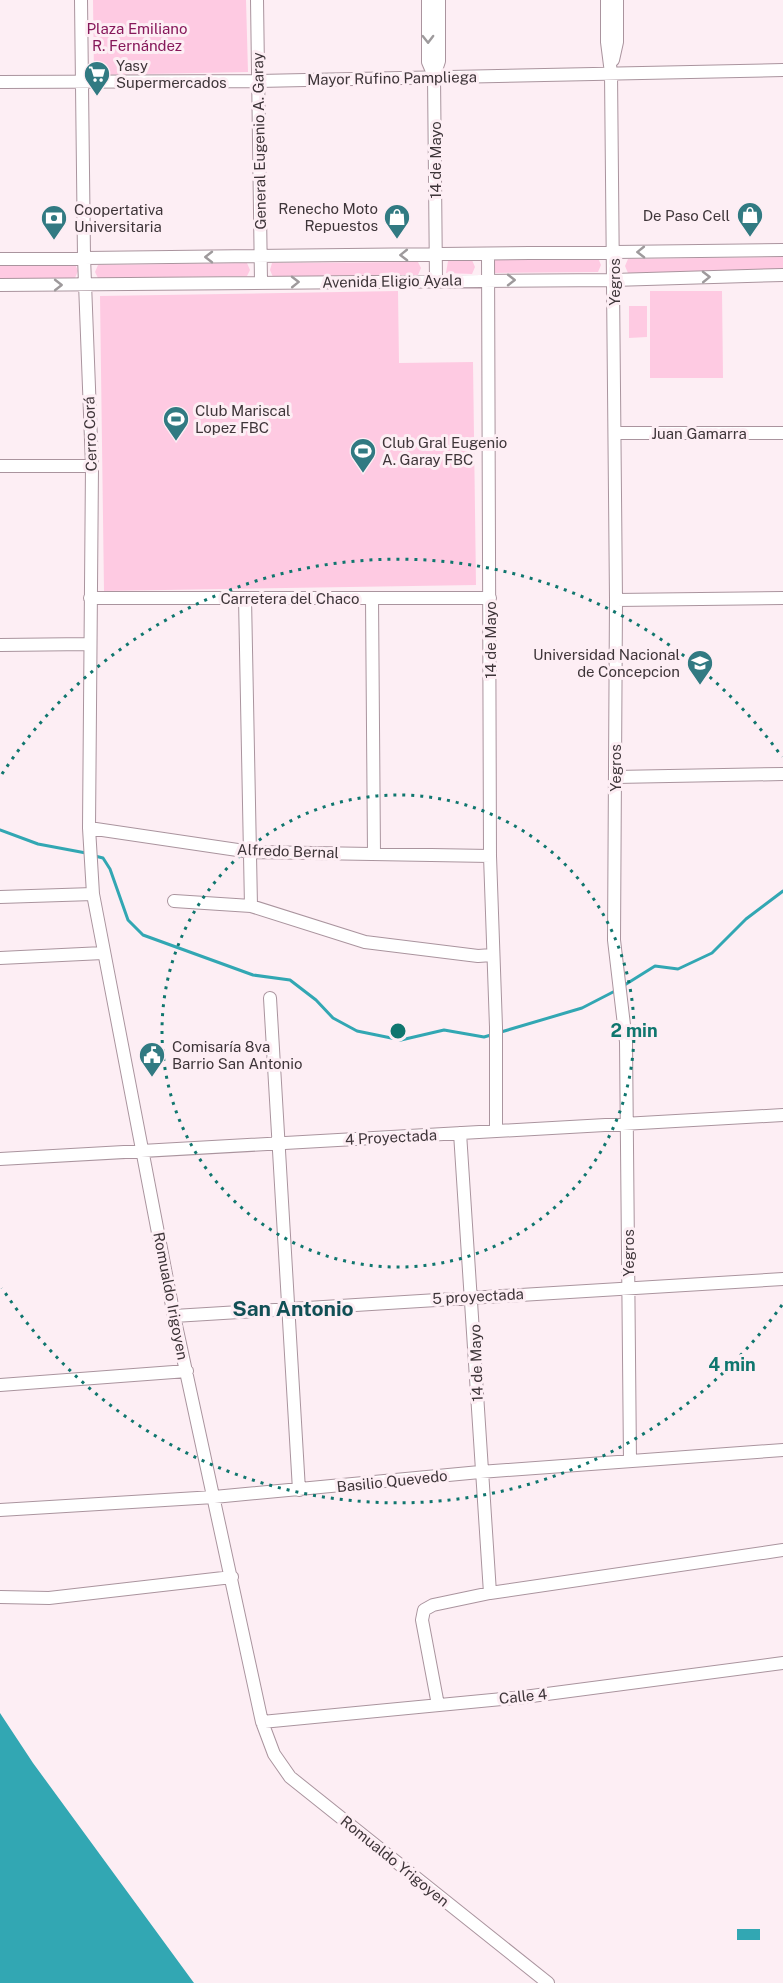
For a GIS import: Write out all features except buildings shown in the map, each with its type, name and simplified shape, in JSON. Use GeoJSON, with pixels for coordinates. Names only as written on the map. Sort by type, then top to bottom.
{"type":"FeatureCollection","features":[{"type":"Feature","properties":{"kind":"street","name":"Cerro Corá"},"geometry":{"type":"LineString","coordinates":[[81,0],[80,82],[84,257],[92,466],[88,828],[91,868]]}},
{"type":"Feature","properties":{"kind":"street","name":"General Eugenio A. Garay"},"geometry":{"type":"LineString","coordinates":[[257,0],[261,282]]}},
{"type":"Feature","properties":{"kind":"street","name":"14 de Mayo"},"geometry":{"type":"LineString","coordinates":[[428,0],[428,62],[434,76]]}},
{"type":"Feature","properties":{"kind":"street","name":"14 de Mayo"},"geometry":{"type":"LineString","coordinates":[[436,280],[434,76],[439,61],[439,0]]}},
{"type":"Feature","properties":{"kind":"street","name":"Yegros"},"geometry":{"type":"LineString","coordinates":[[607,0],[607,42],[611,74],[614,252],[616,600],[614,940],[622,994],[627,1123],[630,1461]]}},
{"type":"Feature","properties":{"kind":"street","name":"Yegros"},"geometry":{"type":"LineString","coordinates":[[611,74],[617,42],[617,0]]}},
{"type":"Feature","properties":{"kind":"street","name":"Mayor Rufino Pampliega"},"geometry":{"type":"LineString","coordinates":[[0,82],[258,81],[783,70]]}},
{"type":"Feature","properties":{"kind":"street","name":"Avenida Eligio Ayala"},"geometry":{"type":"LineString","coordinates":[[0,259],[783,250]]}},
{"type":"Feature","properties":{"kind":"street","name":"14 de Mayo"},"geometry":{"type":"LineString","coordinates":[[488,254],[490,856],[496,1027],[496,1131]]}},
{"type":"Feature","properties":{"kind":"street","name":"Avenida Eligio Ayala"},"geometry":{"type":"LineString","coordinates":[[0,285],[613,280],[783,275]]}},
{"type":"Feature","properties":{"kind":"street","name":"Juan Gamarra"},"geometry":{"type":"LineString","coordinates":[[615,433],[783,433]]}},
{"type":"Feature","properties":{"kind":"street"},"geometry":{"type":"LineString","coordinates":[[0,466],[92,466]]}},
{"type":"Feature","properties":{"kind":"street","name":"Carretera del Chaco"},"geometry":{"type":"LineString","coordinates":[[90,598],[490,598]]}},
{"type":"Feature","properties":{"kind":"street"},"geometry":{"type":"LineString","coordinates":[[245,598],[251,906]]}},
{"type":"Feature","properties":{"kind":"street"},"geometry":{"type":"LineString","coordinates":[[372,598],[374,854]]}},
{"type":"Feature","properties":{"kind":"street"},"geometry":{"type":"LineString","coordinates":[[616,600],[783,598]]}},
{"type":"Feature","properties":{"kind":"street"},"geometry":{"type":"LineString","coordinates":[[0,645],[89,644]]}},
{"type":"Feature","properties":{"kind":"street"},"geometry":{"type":"LineString","coordinates":[[615,777],[783,774]]}},
{"type":"Feature","properties":{"kind":"street","name":"Alfredo Bernal"},"geometry":{"type":"LineString","coordinates":[[88,828],[251,852],[490,856]]}},
{"type":"Feature","properties":{"kind":"street","name":"Romualdo Irigoyen"},"geometry":{"type":"LineString","coordinates":[[91,868],[103,953],[174,1316],[262,1722]]}},
{"type":"Feature","properties":{"kind":"street"},"geometry":{"type":"LineString","coordinates":[[0,897],[93,894]]}},
{"type":"Feature","properties":{"kind":"street"},"geometry":{"type":"LineString","coordinates":[[174,901],[251,906],[365,942],[492,956]]}},
{"type":"Feature","properties":{"kind":"street"},"geometry":{"type":"LineString","coordinates":[[0,958],[103,953]]}},
{"type":"Feature","properties":{"kind":"street"},"geometry":{"type":"LineString","coordinates":[[270,998],[299,1490]]}},
{"type":"Feature","properties":{"kind":"street","name":"4 Proyectada"},"geometry":{"type":"LineString","coordinates":[[0,1159],[783,1115]]}},
{"type":"Feature","properties":{"kind":"street","name":"14 de Mayo"},"geometry":{"type":"LineString","coordinates":[[460,1133],[473,1296],[480,1472],[490,1593]]}},
{"type":"Feature","properties":{"kind":"street","name":"5 proyectada"},"geometry":{"type":"LineString","coordinates":[[174,1316],[473,1296],[783,1279]]}},
{"type":"Feature","properties":{"kind":"street"},"geometry":{"type":"LineString","coordinates":[[0,1385],[187,1371]]}},
{"type":"Feature","properties":{"kind":"street","name":"Basilio Quevedo"},"geometry":{"type":"LineString","coordinates":[[0,1510],[214,1497],[480,1472],[783,1450]]}},
{"type":"Feature","properties":{"kind":"street"},"geometry":{"type":"LineString","coordinates":[[438,1705],[422,1620],[424,1610],[434,1605],[490,1593],[783,1550]]}},
{"type":"Feature","properties":{"kind":"street"},"geometry":{"type":"LineString","coordinates":[[0,1597],[49,1598],[232,1577]]}},
{"type":"Feature","properties":{"kind":"street","name":"Calle 4"},"geometry":{"type":"LineString","coordinates":[[262,1722],[438,1705],[783,1663]]}},
{"type":"Feature","properties":{"kind":"street","name":"Romualdo Yrigoyen"},"geometry":{"type":"LineString","coordinates":[[262,1722],[274,1754],[290,1777],[548,1983]]}},
{"type":"Feature","properties":{"kind":"green space","name":"Plaza Emiliano R. Fernández"},"geometry":{"type":"Polygon","coordinates":[[[93,0],[246,0],[248,72],[94,75],[93,0]]]}},
{"type":"Feature","properties":{"kind":"green space"},"geometry":{"type":"Polygon","coordinates":[[[783,257],[783,270],[628,273],[625,266],[628,259],[783,257]]]}},
{"type":"Feature","properties":{"kind":"green space"},"geometry":{"type":"Polygon","coordinates":[[[598,258],[601,265],[598,272],[494,273],[494,259],[598,258]]]}},
{"type":"Feature","properties":{"kind":"green space"},"geometry":{"type":"Polygon","coordinates":[[[472,260],[475,267],[472,274],[446,273],[448,261],[472,260]]]}},
{"type":"Feature","properties":{"kind":"green space"},"geometry":{"type":"Polygon","coordinates":[[[418,262],[421,268],[418,275],[273,277],[270,270],[272,263],[418,262]]]}},
{"type":"Feature","properties":{"kind":"green space"},"geometry":{"type":"Polygon","coordinates":[[[247,263],[250,270],[247,276],[98,278],[95,272],[98,265],[247,263]]]}},
{"type":"Feature","properties":{"kind":"green space"},"geometry":{"type":"Polygon","coordinates":[[[75,264],[78,271],[75,278],[0,279],[0,266],[75,264]]]}},
{"type":"Feature","properties":{"kind":"green space"},"geometry":{"type":"Polygon","coordinates":[[[398,291],[399,363],[473,362],[476,585],[104,591],[100,296],[398,291]]]}},
{"type":"Feature","properties":{"kind":"green space"},"geometry":{"type":"Polygon","coordinates":[[[650,291],[722,291],[723,378],[650,378],[650,291]]]}},
{"type":"Feature","properties":{"kind":"green space"},"geometry":{"type":"Polygon","coordinates":[[[629,306],[647,306],[647,337],[629,338],[629,306]]]}},
{"type":"Feature","properties":{"kind":"water"},"geometry":{"type":"Polygon","coordinates":[[[0,1713],[33,1763],[194,1983],[0,1983],[0,1713]]]}},
{"type":"Feature","properties":{"kind":"water"},"geometry":{"type":"Polygon","coordinates":[[[737,1929],[760,1929],[760,1940],[737,1940],[737,1929]]]}},
{"type":"Feature","properties":{"kind":"waterway"},"geometry":{"type":"LineString","coordinates":[[0,830],[38,844],[86,853]]}},
{"type":"Feature","properties":{"kind":"waterway"},"geometry":{"type":"LineString","coordinates":[[95,856],[103,858],[110,869],[128,920],[143,935],[253,975],[290,980],[316,1000],[333,1018],[357,1031],[401,1040],[444,1030],[484,1037],[491,1035]]}},
{"type":"Feature","properties":{"kind":"waterway"},"geometry":{"type":"LineString","coordinates":[[623,986],[655,966],[678,969],[712,953],[746,919],[783,891]]}},
{"type":"Feature","properties":{"kind":"waterway"},"geometry":{"type":"LineString","coordinates":[[501,1032],[582,1008],[615,991]]}},
{"type":"Feature","properties":{"kind":"place","name":"Yasy Supermercados"},"geometry":{"type":"Point","coordinates":[97,97]}},
{"type":"Feature","properties":{"kind":"place","name":"De Paso Cell"},"geometry":{"type":"Point","coordinates":[750,238]}},
{"type":"Feature","properties":{"kind":"place","name":"Renecho Moto Repuestos"},"geometry":{"type":"Point","coordinates":[397,240]}},
{"type":"Feature","properties":{"kind":"place","name":"Coopertativa Universitaria"},"geometry":{"type":"Point","coordinates":[54,241]}},
{"type":"Feature","properties":{"kind":"place","name":"Club Mariscal Lopez FBC"},"geometry":{"type":"Point","coordinates":[176,442]}},
{"type":"Feature","properties":{"kind":"place","name":"Club Gral Eugenio A. Garay FBC"},"geometry":{"type":"Point","coordinates":[363,474]}},
{"type":"Feature","properties":{"kind":"place","name":"Universidad Nacional de Concepcion"},"geometry":{"type":"Point","coordinates":[700,686]}},
{"type":"Feature","properties":{"kind":"place","name":"Comisaría 8va Barrio San Antonio"},"geometry":{"type":"Point","coordinates":[152,1078]}},
{"type":"Feature","properties":{"kind":"district","name":"San Antonio"},"geometry":{"type":"Point","coordinates":[293,1308]}}]}
